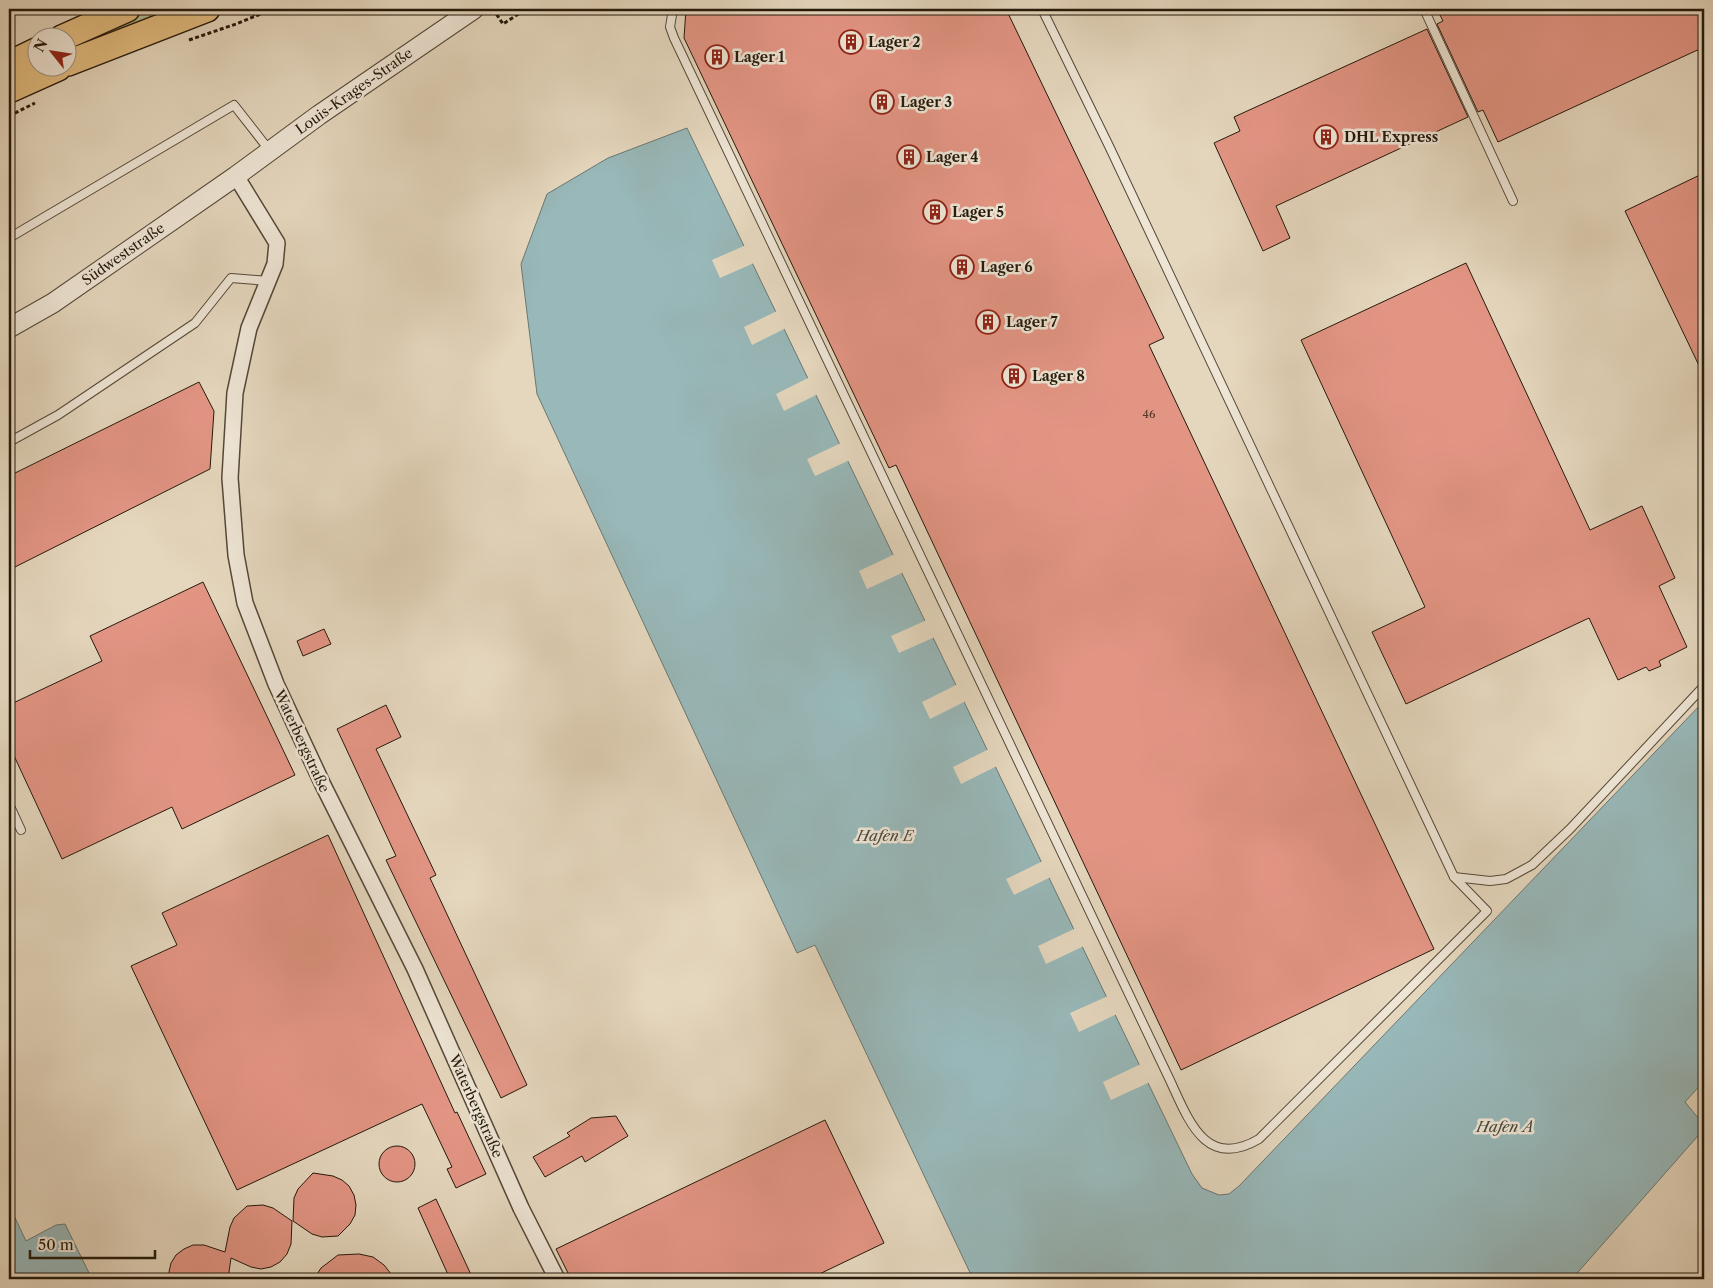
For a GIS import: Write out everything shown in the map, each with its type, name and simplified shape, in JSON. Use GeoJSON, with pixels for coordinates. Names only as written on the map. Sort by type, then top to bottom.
{"type":"FeatureCollection","features":[{"type":"Feature","properties":{"kind":"main road"},"geometry":{"type":"LineString","coordinates":[[78,31],[127,9]]}},
{"type":"Feature","properties":{"kind":"main road"},"geometry":{"type":"LineString","coordinates":[[78,59],[207,9]]}},
{"type":"Feature","properties":{"kind":"main road"},"geometry":{"type":"LineString","coordinates":[[9,64],[28,55]]}},
{"type":"Feature","properties":{"kind":"main road"},"geometry":{"type":"LineString","coordinates":[[9,90],[36,78]]}},
{"type":"Feature","properties":{"kind":"street","name":"Louis-Krages-Straße"},"geometry":{"type":"LineString","coordinates":[[236,176],[318,115],[474,9]]}},
{"type":"Feature","properties":{"kind":"street","name":"Waterbergstraße"},"geometry":{"type":"LineString","coordinates":[[236,176],[277,243],[275,264],[249,328],[235,393],[230,478],[236,555],[245,603],[276,684],[323,785],[415,969],[521,1208],[554,1277]]}},
{"type":"Feature","properties":{"kind":"street","name":"Südweststraße"},"geometry":{"type":"LineString","coordinates":[[9,328],[53,303],[236,176]]}},
{"type":"Feature","properties":{"kind":"lane"},"geometry":{"type":"LineString","coordinates":[[673,9],[670,27],[674,38],[1167,1074],[1189,1118],[1205,1141],[1217,1148],[1232,1150],[1246,1146],[1259,1139],[1487,911],[1454,877],[1042,9]]}},
{"type":"Feature","properties":{"kind":"lane"},"geometry":{"type":"LineString","coordinates":[[1424,9],[1513,201]]}},
{"type":"Feature","properties":{"kind":"lane"},"geometry":{"type":"LineString","coordinates":[[9,238],[234,105],[270,151]]}},
{"type":"Feature","properties":{"kind":"lane"},"geometry":{"type":"LineString","coordinates":[[9,442],[58,415],[195,323],[231,278],[268,281]]}},
{"type":"Feature","properties":{"kind":"lane"},"geometry":{"type":"LineString","coordinates":[[1454,877],[1490,881],[1506,879],[1532,865],[1564,835],[1704,686]]}},
{"type":"Feature","properties":{"kind":"lane"},"geometry":{"type":"LineString","coordinates":[[9,804],[21,830]]}},
{"type":"Feature","properties":{"kind":"path"},"geometry":{"type":"LineString","coordinates":[[252,9],[254,16]]}},
{"type":"Feature","properties":{"kind":"path"},"geometry":{"type":"LineString","coordinates":[[184,42],[273,9]]}},
{"type":"Feature","properties":{"kind":"path"},"geometry":{"type":"LineString","coordinates":[[493,9],[503,24],[526,9]]}},
{"type":"Feature","properties":{"kind":"path"},"geometry":{"type":"LineString","coordinates":[[9,116],[44,99]]}},
{"type":"Feature","properties":{"kind":"green space"},"geometry":{"type":"Polygon","coordinates":[[[152,9],[170,9],[78,50],[78,39],[152,9]]]}},
{"type":"Feature","properties":{"kind":"water","name":"Hafen E"},"geometry":{"type":"Polygon","coordinates":[[[687,128],[1192,1174],[1202,1188],[1219,1195],[1229,1194],[1239,1186],[1704,701],[1704,1081],[1685,1102],[1704,1125],[1704,1129],[1572,1279],[973,1279],[815,945],[797,953],[537,394],[521,264],[547,194],[608,158],[687,128]]]}},
{"type":"Feature","properties":{"kind":"water"},"geometry":{"type":"Polygon","coordinates":[[[9,1205],[26,1241],[56,1225],[65,1224],[92,1279],[9,1279],[9,1205]]]}},
{"type":"Feature","properties":{"kind":"pier"},"geometry":{"type":"Polygon","coordinates":[[[746,245],[754,263],[720,278],[712,260],[746,245]]]}},
{"type":"Feature","properties":{"kind":"pier"},"geometry":{"type":"Polygon","coordinates":[[[777,311],[786,328],[752,345],[744,327],[777,311]]]}},
{"type":"Feature","properties":{"kind":"pier"},"geometry":{"type":"Polygon","coordinates":[[[810,377],[818,394],[784,411],[776,394],[810,377]]]}},
{"type":"Feature","properties":{"kind":"pier"},"geometry":{"type":"Polygon","coordinates":[[[841,443],[850,460],[815,476],[807,459],[841,443]]]}},
{"type":"Feature","properties":{"kind":"pier"},"geometry":{"type":"Polygon","coordinates":[[[895,554],[904,572],[867,589],[859,571],[895,554]]]}},
{"type":"Feature","properties":{"kind":"pier"},"geometry":{"type":"Polygon","coordinates":[[[927,620],[935,637],[899,653],[891,636],[927,620]]]}},
{"type":"Feature","properties":{"kind":"pier"},"geometry":{"type":"Polygon","coordinates":[[[958,684],[966,701],[930,719],[922,702],[958,684]]]}},
{"type":"Feature","properties":{"kind":"pier"},"geometry":{"type":"Polygon","coordinates":[[[989,749],[997,766],[961,784],[953,767],[989,749]]]}},
{"type":"Feature","properties":{"kind":"pier"},"geometry":{"type":"Polygon","coordinates":[[[1043,861],[1051,877],[1014,895],[1006,879],[1043,861]]]}},
{"type":"Feature","properties":{"kind":"pier"},"geometry":{"type":"Polygon","coordinates":[[[1076,928],[1084,946],[1046,964],[1038,946],[1076,928]]]}},
{"type":"Feature","properties":{"kind":"pier"},"geometry":{"type":"Polygon","coordinates":[[[1108,996],[1117,1014],[1079,1032],[1070,1013],[1108,996]]]}},
{"type":"Feature","properties":{"kind":"pier"},"geometry":{"type":"Polygon","coordinates":[[[1141,1064],[1150,1082],[1111,1100],[1103,1082],[1141,1064]]]}},
{"type":"Feature","properties":{"kind":"building"},"geometry":{"type":"Polygon","coordinates":[[[686,9],[1006,9],[1164,338],[1149,345],[1434,949],[1181,1070],[896,465],[889,468],[684,38],[686,9]]]}},
{"type":"Feature","properties":{"kind":"building"},"geometry":{"type":"Polygon","coordinates":[[[1437,9],[1704,9],[1704,47],[1498,142],[1483,110],[1478,112],[1437,24],[1443,21],[1437,9]]]}},
{"type":"Feature","properties":{"kind":"building","name":"DHL Express"},"geometry":{"type":"Polygon","coordinates":[[[1427,29],[1468,117],[1276,206],[1290,238],[1263,251],[1214,143],[1240,131],[1234,117],[1427,29]]]}},
{"type":"Feature","properties":{"kind":"building"},"geometry":{"type":"Polygon","coordinates":[[[1704,173],[1704,376],[1625,211],[1704,173]]]}},
{"type":"Feature","properties":{"kind":"building"},"geometry":{"type":"Polygon","coordinates":[[[1466,263],[1590,530],[1642,506],[1675,578],[1659,586],[1687,647],[1659,661],[1661,666],[1649,671],[1646,667],[1618,680],[1589,618],[1406,704],[1372,632],[1425,607],[1301,340],[1466,263]]]}},
{"type":"Feature","properties":{"kind":"building"},"geometry":{"type":"Polygon","coordinates":[[[199,382],[214,411],[210,469],[9,570],[9,476],[199,382]]]}},
{"type":"Feature","properties":{"kind":"building"},"geometry":{"type":"Polygon","coordinates":[[[203,582],[295,775],[182,829],[172,807],[62,859],[9,745],[9,705],[102,661],[90,636],[203,582]]]}},
{"type":"Feature","properties":{"kind":"building"},"geometry":{"type":"Polygon","coordinates":[[[324,629],[331,644],[303,656],[297,641],[324,629]]]}},
{"type":"Feature","properties":{"kind":"building"},"geometry":{"type":"Polygon","coordinates":[[[386,705],[401,737],[376,749],[436,875],[430,878],[527,1085],[501,1098],[386,860],[396,856],[337,729],[386,705]]]}},
{"type":"Feature","properties":{"kind":"building"},"geometry":{"type":"Polygon","coordinates":[[[328,835],[455,1113],[457,1112],[486,1174],[456,1188],[447,1169],[452,1167],[422,1104],[237,1190],[131,966],[177,945],[162,913],[328,835]]]}},
{"type":"Feature","properties":{"kind":"building"},"geometry":{"type":"Polygon","coordinates":[[[616,1116],[628,1136],[585,1162],[582,1156],[545,1177],[533,1157],[570,1136],[567,1133],[591,1118],[616,1116]]]}},
{"type":"Feature","properties":{"kind":"building"},"geometry":{"type":"Polygon","coordinates":[[[825,1120],[884,1243],[809,1279],[571,1279],[556,1249],[825,1120]]]}},
{"type":"Feature","properties":{"kind":"building"},"geometry":{"type":"Polygon","coordinates":[[[397,1146],[404,1147],[410,1151],[414,1157],[414,1171],[410,1177],[404,1181],[397,1182],[390,1181],[384,1177],[380,1171],[379,1164],[380,1157],[384,1151],[390,1147],[397,1146]]]}},
{"type":"Feature","properties":{"kind":"building"},"geometry":{"type":"Polygon","coordinates":[[[313,1173],[333,1176],[342,1180],[349,1186],[354,1195],[355,1215],[350,1224],[338,1236],[322,1237],[312,1234],[293,1221],[294,1198],[298,1189],[313,1173]]]}},
{"type":"Feature","properties":{"kind":"building"},"geometry":{"type":"Polygon","coordinates":[[[436,1199],[473,1279],[450,1279],[418,1208],[436,1199]]]}},
{"type":"Feature","properties":{"kind":"building"},"geometry":{"type":"Polygon","coordinates":[[[263,1205],[273,1208],[292,1221],[291,1244],[287,1254],[280,1262],[271,1267],[261,1269],[251,1267],[231,1258],[228,1279],[170,1279],[171,1263],[176,1255],[193,1245],[204,1245],[225,1252],[230,1227],[234,1218],[247,1206],[263,1205]]]}},
{"type":"Feature","properties":{"kind":"building"},"geometry":{"type":"Polygon","coordinates":[[[359,1254],[373,1257],[384,1265],[395,1279],[314,1279],[321,1268],[338,1255],[359,1254]]]}},
{"type":"Feature","properties":{"kind":"place","name":"Lager 2"},"geometry":{"type":"Point","coordinates":[851,42]}},
{"type":"Feature","properties":{"kind":"place","name":"Lager 1"},"geometry":{"type":"Point","coordinates":[717,57]}},
{"type":"Feature","properties":{"kind":"place","name":"Lager 3"},"geometry":{"type":"Point","coordinates":[882,102]}},
{"type":"Feature","properties":{"kind":"place","name":"DHL Express"},"geometry":{"type":"Point","coordinates":[1326,137]}},
{"type":"Feature","properties":{"kind":"place","name":"Lager 4"},"geometry":{"type":"Point","coordinates":[909,157]}},
{"type":"Feature","properties":{"kind":"place","name":"Lager 5"},"geometry":{"type":"Point","coordinates":[935,212]}},
{"type":"Feature","properties":{"kind":"place","name":"Lager 6"},"geometry":{"type":"Point","coordinates":[962,267]}},
{"type":"Feature","properties":{"kind":"place","name":"Lager 7"},"geometry":{"type":"Point","coordinates":[988,322]}},
{"type":"Feature","properties":{"kind":"place","name":"Lager 8"},"geometry":{"type":"Point","coordinates":[1014,376]}},
{"type":"Feature","properties":{"kind":"water label","name":"Hafen A"},"geometry":{"type":"Point","coordinates":[1505,1127]}}]}
